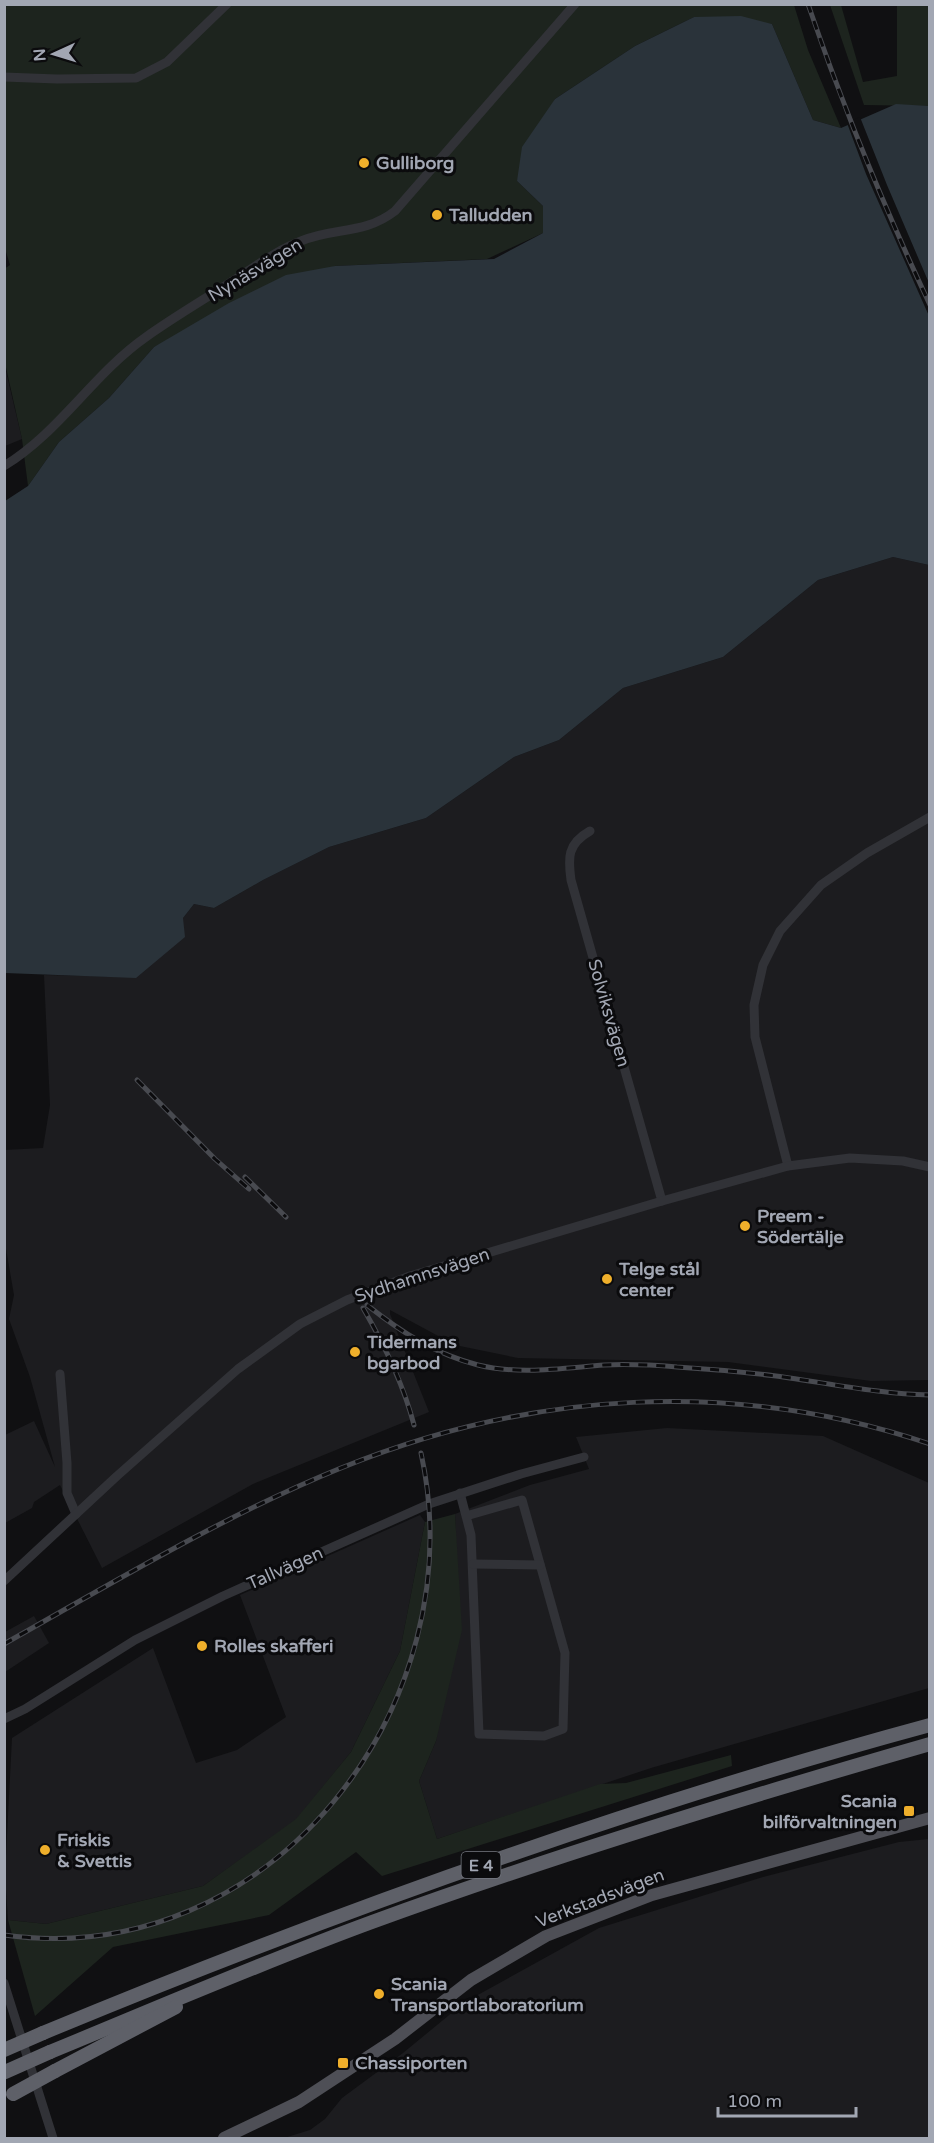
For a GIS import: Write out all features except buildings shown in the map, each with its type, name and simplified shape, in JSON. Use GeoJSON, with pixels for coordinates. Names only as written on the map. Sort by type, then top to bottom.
{"type":"FeatureCollection","features":[{"type":"Feature","properties":{"kind":"highway","name":"E 4"},"geometry":{"type":"LineString","coordinates":[[4,2050],[190,1973],[379,1900],[602,1823],[786,1766],[930,1725]]}},
{"type":"Feature","properties":{"kind":"highway","name":"E 4"},"geometry":{"type":"LineString","coordinates":[[5,2072],[225,1980],[371,1923],[608,1840],[930,1744]]}},
{"type":"Feature","properties":{"kind":"highway"},"geometry":{"type":"LineString","coordinates":[[9,2096],[225,1980]]}},
{"type":"Feature","properties":{"kind":"main road","name":"Verkstadsvägen"},"geometry":{"type":"LineString","coordinates":[[224,2139],[299,2102],[395,2039],[471,1980],[546,1936],[652,1894],[930,1818]]}},
{"type":"Feature","properties":{"kind":"street"},"geometry":{"type":"LineString","coordinates":[[4,77],[57,80],[136,78],[167,62],[227,4]]}},
{"type":"Feature","properties":{"kind":"street","name":"Nynäsvägen"},"geometry":{"type":"LineString","coordinates":[[4,466],[39,441],[116,361],[146,337],[283,249],[325,233],[357,230],[372,225],[395,211],[575,4]]}},
{"type":"Feature","properties":{"kind":"street"},"geometry":{"type":"LineString","coordinates":[[788,1166],[755,1037],[754,1005],[763,965],[780,931],[821,885],[867,853],[930,817]]}},
{"type":"Feature","properties":{"kind":"street","name":"Solviksvägen"},"geometry":{"type":"LineString","coordinates":[[590,831],[574,844],[568,857],[571,880],[662,1201]]}},
{"type":"Feature","properties":{"kind":"street","name":"Sydhamnsvägen"},"geometry":{"type":"LineString","coordinates":[[4,1581],[238,1369],[300,1324],[347,1300],[410,1276],[788,1166],[850,1158],[903,1161],[930,1167]]}},
{"type":"Feature","properties":{"kind":"street"},"geometry":{"type":"LineString","coordinates":[[60,1374],[67,1493],[76,1514]]}},
{"type":"Feature","properties":{"kind":"street","name":"Tallvägen"},"geometry":{"type":"LineString","coordinates":[[4,1719],[25,1709],[135,1640],[190,1611],[429,1504],[584,1457]]}},
{"type":"Feature","properties":{"kind":"street"},"geometry":{"type":"LineString","coordinates":[[460,1493],[466,1516],[471,1535],[478,1734],[544,1736],[563,1729],[565,1653],[522,1500],[466,1516]]}},
{"type":"Feature","properties":{"kind":"street"},"geometry":{"type":"LineString","coordinates":[[473,1564],[540,1565]]}},
{"type":"Feature","properties":{"kind":"street"},"geometry":{"type":"LineString","coordinates":[[4,1983],[53,2139]]}},
{"type":"Feature","properties":{"kind":"shaded area"},"geometry":{"type":"Polygon","coordinates":[[[5,5],[794,5],[808,50],[841,128],[813,120],[772,24],[694,17],[635,46],[555,99],[517,181],[543,206],[543,233],[487,259],[335,266],[154,347],[109,398],[59,442],[28,486],[22,439],[5,363],[4,269],[10,265],[4,245],[5,5]]]}},
{"type":"Feature","properties":{"kind":"shaded area"},"geometry":{"type":"Polygon","coordinates":[[[830,5],[841,5],[863,82],[897,76],[897,5],[929,5],[929,106],[864,105],[830,5]]]}},
{"type":"Feature","properties":{"kind":"shaded area"},"geometry":{"type":"Polygon","coordinates":[[[741,16],[772,24],[813,120],[841,128],[896,104],[929,106],[929,565],[893,557],[818,580],[723,657],[623,688],[559,740],[514,757],[426,818],[329,847],[214,908],[194,904],[183,918],[185,937],[136,978],[5,973],[5,501],[28,486],[59,442],[109,398],[154,347],[229,303],[286,275],[335,266],[494,259],[543,233],[543,206],[517,181],[522,147],[555,99],[635,46],[694,17],[741,16]]]}},
{"type":"Feature","properties":{"kind":"shaded area"},"geometry":{"type":"Polygon","coordinates":[[[4,363],[22,439],[5,446],[4,446],[4,363]]]}},
{"type":"Feature","properties":{"kind":"shaded area"},"geometry":{"type":"Polygon","coordinates":[[[893,557],[929,565],[929,1380],[871,1381],[728,1362],[518,1358],[455,1345],[390,1310],[429,1412],[253,1484],[102,1568],[60,1485],[34,1502],[32,1508],[5,1523],[5,1435],[34,1421],[55,1467],[30,1377],[9,1319],[14,1295],[5,1243],[4,1150],[43,1148],[50,1105],[44,975],[136,977],[194,904],[214,908],[329,847],[426,818],[514,757],[559,740],[623,688],[723,657],[818,580],[893,557]]]}},
{"type":"Feature","properties":{"kind":"shaded area"},"geometry":{"type":"Polygon","coordinates":[[[667,1428],[823,1436],[929,1483],[929,1688],[651,1768],[437,1839],[419,1781],[436,1741],[456,1538],[455,1514],[530,1485],[589,1469],[576,1437],[667,1428]]]}},
{"type":"Feature","properties":{"kind":"shaded area"},"geometry":{"type":"Polygon","coordinates":[[[455,1514],[462,1630],[436,1741],[419,1781],[437,1839],[600,1784],[626,1783],[731,1755],[732,1766],[382,1876],[356,1852],[269,1915],[113,1947],[35,2016],[8,1920],[46,1924],[203,1886],[296,1819],[351,1752],[400,1651],[425,1522],[455,1514]]]}},
{"type":"Feature","properties":{"kind":"shaded area"},"geometry":{"type":"Polygon","coordinates":[[[420,1515],[425,1522],[400,1651],[351,1752],[296,1820],[203,1886],[46,1924],[8,1920],[5,1875],[12,1738],[153,1648],[196,1763],[237,1750],[286,1717],[240,1595],[420,1515]]]}},
{"type":"Feature","properties":{"kind":"shaded area"},"geometry":{"type":"Polygon","coordinates":[[[34,1616],[49,1643],[5,1672],[5,1632],[34,1616]]]}},
{"type":"Feature","properties":{"kind":"shaded area"},"geometry":{"type":"Polygon","coordinates":[[[929,1839],[929,2138],[284,2138],[310,2130],[325,2119],[342,2098],[403,2053],[465,2002],[599,1928],[763,1877],[899,1842],[929,1839]]]}},
{"type":"Feature","properties":{"kind":"pier"},"geometry":{"type":"Polygon","coordinates":[[[860,117],[929,283],[929,316],[866,174],[847,123],[860,117]]]}},
{"type":"Feature","properties":{"kind":"railway"},"geometry":{"type":"LineString","coordinates":[[808,4],[865,156],[930,305]]}},
{"type":"Feature","properties":{"kind":"railway"},"geometry":{"type":"LineString","coordinates":[[137,1080],[215,1159],[249,1189]]}},
{"type":"Feature","properties":{"kind":"railway"},"geometry":{"type":"LineString","coordinates":[[245,1177],[286,1217]]}},
{"type":"Feature","properties":{"kind":"railway"},"geometry":{"type":"LineString","coordinates":[[367,1305],[406,1333],[447,1355],[494,1368],[525,1370],[604,1365],[659,1366],[751,1373],[872,1390],[930,1395]]}},
{"type":"Feature","properties":{"kind":"railway"},"geometry":{"type":"LineString","coordinates":[[363,1308],[393,1365],[414,1425]]}},
{"type":"Feature","properties":{"kind":"railway"},"geometry":{"type":"LineString","coordinates":[[4,1644],[170,1550],[298,1487],[341,1468],[413,1442],[485,1422],[559,1409],[633,1402],[708,1402],[782,1409],[856,1423],[930,1444]]}},
{"type":"Feature","properties":{"kind":"railway"},"geometry":{"type":"LineString","coordinates":[[4,1935],[101,1935],[190,1911],[268,1865],[333,1802],[384,1726],[417,1639],[430,1547],[421,1453]]}},
{"type":"Feature","properties":{"kind":"place","name":"Gulliborg"},"geometry":{"type":"Point","coordinates":[364,163]}},
{"type":"Feature","properties":{"kind":"place","name":"Talludden"},"geometry":{"type":"Point","coordinates":[437,215]}},
{"type":"Feature","properties":{"kind":"place","name":"Preem - Södertälje"},"geometry":{"type":"Point","coordinates":[745,1226]}},
{"type":"Feature","properties":{"kind":"place","name":"Telge stål center"},"geometry":{"type":"Point","coordinates":[607,1279]}},
{"type":"Feature","properties":{"kind":"place","name":"Tidermans bgarbod"},"geometry":{"type":"Point","coordinates":[355,1352]}},
{"type":"Feature","properties":{"kind":"place","name":"Rolles skafferi"},"geometry":{"type":"Point","coordinates":[202,1646]}},
{"type":"Feature","properties":{"kind":"place","name":"Scania bilförvaltningen"},"geometry":{"type":"Point","coordinates":[909,1811]}},
{"type":"Feature","properties":{"kind":"place","name":"Friskis & Svettis"},"geometry":{"type":"Point","coordinates":[45,1850]}},
{"type":"Feature","properties":{"kind":"place","name":"Scania Transportlaboratorium"},"geometry":{"type":"Point","coordinates":[379,1994]}},
{"type":"Feature","properties":{"kind":"place","name":"Chassiporten"},"geometry":{"type":"Point","coordinates":[343,2063]}}]}
